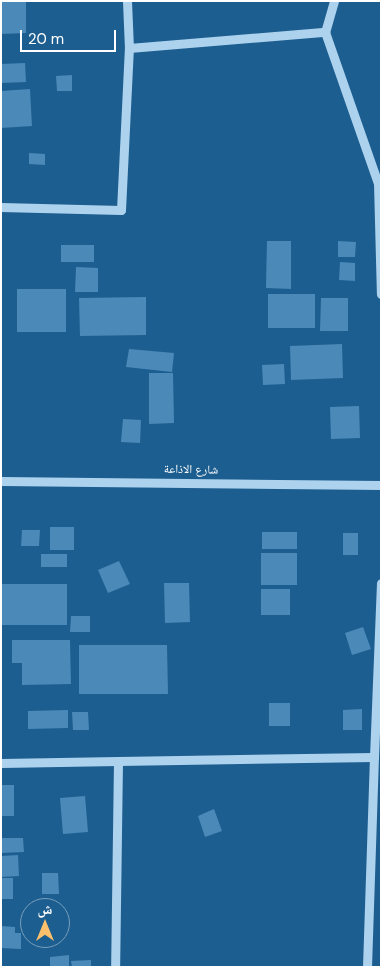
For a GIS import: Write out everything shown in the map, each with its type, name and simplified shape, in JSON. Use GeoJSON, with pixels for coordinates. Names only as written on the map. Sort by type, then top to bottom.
{"type":"FeatureCollection","features":[{"type":"Feature","properties":{"kind":"street"},"geometry":{"type":"LineString","coordinates":[[1,207],[121,210],[128,48],[127,1]]}},
{"type":"Feature","properties":{"kind":"street"},"geometry":{"type":"LineString","coordinates":[[334,1],[326,32],[378,183],[381,294]]}},
{"type":"Feature","properties":{"kind":"street"},"geometry":{"type":"LineString","coordinates":[[128,48],[326,32]]}},
{"type":"Feature","properties":{"kind":"street","name":"شارع الاذاعة"},"geometry":{"type":"LineString","coordinates":[[1,481],[381,484]]}},
{"type":"Feature","properties":{"kind":"street"},"geometry":{"type":"LineString","coordinates":[[367,967],[381,583]]}},
{"type":"Feature","properties":{"kind":"street"},"geometry":{"type":"LineString","coordinates":[[1,763],[374,758]]}},
{"type":"Feature","properties":{"kind":"street"},"geometry":{"type":"LineString","coordinates":[[114,967],[118,761]]}},
{"type":"Feature","properties":{"kind":"building"},"geometry":{"type":"Polygon","coordinates":[[[1,1],[26,1],[26,33],[1,34],[1,1]]]}},
{"type":"Feature","properties":{"kind":"building"},"geometry":{"type":"Polygon","coordinates":[[[25,63],[26,82],[1,83],[1,64],[25,63]]]}},
{"type":"Feature","properties":{"kind":"building"},"geometry":{"type":"Polygon","coordinates":[[[72,75],[72,91],[57,91],[56,76],[72,75]]]}},
{"type":"Feature","properties":{"kind":"building"},"geometry":{"type":"Polygon","coordinates":[[[30,89],[32,126],[1,128],[1,91],[30,89]]]}},
{"type":"Feature","properties":{"kind":"building"},"geometry":{"type":"Polygon","coordinates":[[[29,153],[45,154],[45,165],[29,164],[29,153]]]}},
{"type":"Feature","properties":{"kind":"building"},"geometry":{"type":"Polygon","coordinates":[[[267,241],[291,241],[291,289],[266,288],[267,241]]]}},
{"type":"Feature","properties":{"kind":"building"},"geometry":{"type":"Polygon","coordinates":[[[338,241],[356,242],[355,257],[338,257],[338,241]]]}},
{"type":"Feature","properties":{"kind":"building"},"geometry":{"type":"Polygon","coordinates":[[[61,245],[94,245],[94,262],[61,262],[61,245]]]}},
{"type":"Feature","properties":{"kind":"building"},"geometry":{"type":"Polygon","coordinates":[[[340,262],[355,263],[355,281],[339,280],[340,262]]]}},
{"type":"Feature","properties":{"kind":"building"},"geometry":{"type":"Polygon","coordinates":[[[76,267],[98,268],[98,292],[75,292],[76,267]]]}},
{"type":"Feature","properties":{"kind":"building"},"geometry":{"type":"Polygon","coordinates":[[[17,289],[66,289],[66,332],[17,332],[17,289]]]}},
{"type":"Feature","properties":{"kind":"building"},"geometry":{"type":"Polygon","coordinates":[[[268,294],[315,294],[315,328],[268,328],[268,294]]]}},
{"type":"Feature","properties":{"kind":"building"},"geometry":{"type":"Polygon","coordinates":[[[146,297],[146,335],[80,336],[79,298],[146,297]]]}},
{"type":"Feature","properties":{"kind":"building"},"geometry":{"type":"Polygon","coordinates":[[[321,298],[348,298],[348,331],[320,331],[321,298]]]}},
{"type":"Feature","properties":{"kind":"building"},"geometry":{"type":"Polygon","coordinates":[[[342,344],[343,378],[291,380],[290,346],[342,344]]]}},
{"type":"Feature","properties":{"kind":"building"},"geometry":{"type":"Polygon","coordinates":[[[129,349],[174,353],[172,372],[126,367],[129,349]]]}},
{"type":"Feature","properties":{"kind":"building"},"geometry":{"type":"Polygon","coordinates":[[[284,364],[285,384],[263,385],[262,365],[284,364]]]}},
{"type":"Feature","properties":{"kind":"building"},"geometry":{"type":"Polygon","coordinates":[[[149,373],[173,373],[174,423],[149,424],[149,373]]]}},
{"type":"Feature","properties":{"kind":"building"},"geometry":{"type":"Polygon","coordinates":[[[359,406],[360,438],[331,439],[330,407],[359,406]]]}},
{"type":"Feature","properties":{"kind":"building"},"geometry":{"type":"Polygon","coordinates":[[[123,419],[141,420],[140,443],[121,442],[123,419]]]}},
{"type":"Feature","properties":{"kind":"building"},"geometry":{"type":"Polygon","coordinates":[[[50,527],[74,527],[74,550],[50,550],[50,527]]]}},
{"type":"Feature","properties":{"kind":"building"},"geometry":{"type":"Polygon","coordinates":[[[22,530],[40,530],[39,546],[21,546],[22,530]]]}},
{"type":"Feature","properties":{"kind":"building"},"geometry":{"type":"Polygon","coordinates":[[[262,532],[297,532],[297,549],[262,549],[262,532]]]}},
{"type":"Feature","properties":{"kind":"building"},"geometry":{"type":"Polygon","coordinates":[[[343,533],[358,533],[358,555],[343,555],[343,533]]]}},
{"type":"Feature","properties":{"kind":"building"},"geometry":{"type":"Polygon","coordinates":[[[261,553],[297,553],[297,585],[261,585],[261,553]]]}},
{"type":"Feature","properties":{"kind":"building"},"geometry":{"type":"Polygon","coordinates":[[[41,554],[67,554],[67,567],[41,567],[41,554]]]}},
{"type":"Feature","properties":{"kind":"building"},"geometry":{"type":"Polygon","coordinates":[[[119,561],[130,584],[108,593],[98,570],[119,561]]]}},
{"type":"Feature","properties":{"kind":"building"},"geometry":{"type":"Polygon","coordinates":[[[164,583],[189,583],[190,622],[165,623],[164,583]]]}},
{"type":"Feature","properties":{"kind":"building"},"geometry":{"type":"Polygon","coordinates":[[[1,584],[67,584],[67,625],[1,625],[1,584]]]}},
{"type":"Feature","properties":{"kind":"building"},"geometry":{"type":"Polygon","coordinates":[[[261,589],[290,589],[290,615],[261,615],[261,589]]]}},
{"type":"Feature","properties":{"kind":"building"},"geometry":{"type":"Polygon","coordinates":[[[71,616],[90,616],[90,632],[70,632],[71,616]]]}},
{"type":"Feature","properties":{"kind":"building"},"geometry":{"type":"Polygon","coordinates":[[[363,627],[371,649],[352,655],[345,633],[363,627]]]}},
{"type":"Feature","properties":{"kind":"building"},"geometry":{"type":"Polygon","coordinates":[[[12,640],[70,640],[71,684],[22,685],[22,663],[12,663],[12,640]]]}},
{"type":"Feature","properties":{"kind":"building"},"geometry":{"type":"Polygon","coordinates":[[[79,645],[167,645],[168,694],[79,694],[79,645]]]}},
{"type":"Feature","properties":{"kind":"building"},"geometry":{"type":"Polygon","coordinates":[[[269,703],[290,703],[290,726],[269,726],[269,703]]]}},
{"type":"Feature","properties":{"kind":"building"},"geometry":{"type":"Polygon","coordinates":[[[362,709],[362,730],[343,730],[343,710],[362,709]]]}},
{"type":"Feature","properties":{"kind":"building"},"geometry":{"type":"Polygon","coordinates":[[[68,710],[68,728],[28,729],[28,711],[68,710]]]}},
{"type":"Feature","properties":{"kind":"building"},"geometry":{"type":"Polygon","coordinates":[[[72,712],[88,712],[89,730],[73,730],[72,712]]]}},
{"type":"Feature","properties":{"kind":"building"},"geometry":{"type":"Polygon","coordinates":[[[1,785],[14,785],[14,816],[1,816],[1,785]]]}},
{"type":"Feature","properties":{"kind":"building"},"geometry":{"type":"Polygon","coordinates":[[[85,796],[88,832],[63,834],[60,798],[85,796]]]}},
{"type":"Feature","properties":{"kind":"building"},"geometry":{"type":"Polygon","coordinates":[[[214,809],[222,831],[205,837],[198,816],[214,809]]]}},
{"type":"Feature","properties":{"kind":"building"},"geometry":{"type":"Polygon","coordinates":[[[1,838],[23,838],[24,852],[1,853],[1,838]]]}},
{"type":"Feature","properties":{"kind":"building"},"geometry":{"type":"Polygon","coordinates":[[[18,855],[19,876],[1,877],[1,856],[18,855]]]}},
{"type":"Feature","properties":{"kind":"building"},"geometry":{"type":"Polygon","coordinates":[[[42,873],[58,873],[59,894],[42,894],[42,873]]]}},
{"type":"Feature","properties":{"kind":"building"},"geometry":{"type":"Polygon","coordinates":[[[1,878],[13,878],[13,899],[1,899],[1,878]]]}},
{"type":"Feature","properties":{"kind":"building"},"geometry":{"type":"Polygon","coordinates":[[[1,926],[15,927],[15,933],[20,933],[21,949],[1,948],[1,926]]]}},
{"type":"Feature","properties":{"kind":"building"},"geometry":{"type":"Polygon","coordinates":[[[69,955],[69,967],[50,967],[50,957],[69,955]]]}},
{"type":"Feature","properties":{"kind":"building"},"geometry":{"type":"Polygon","coordinates":[[[91,960],[91,967],[72,967],[71,961],[91,960]]]}}]}
